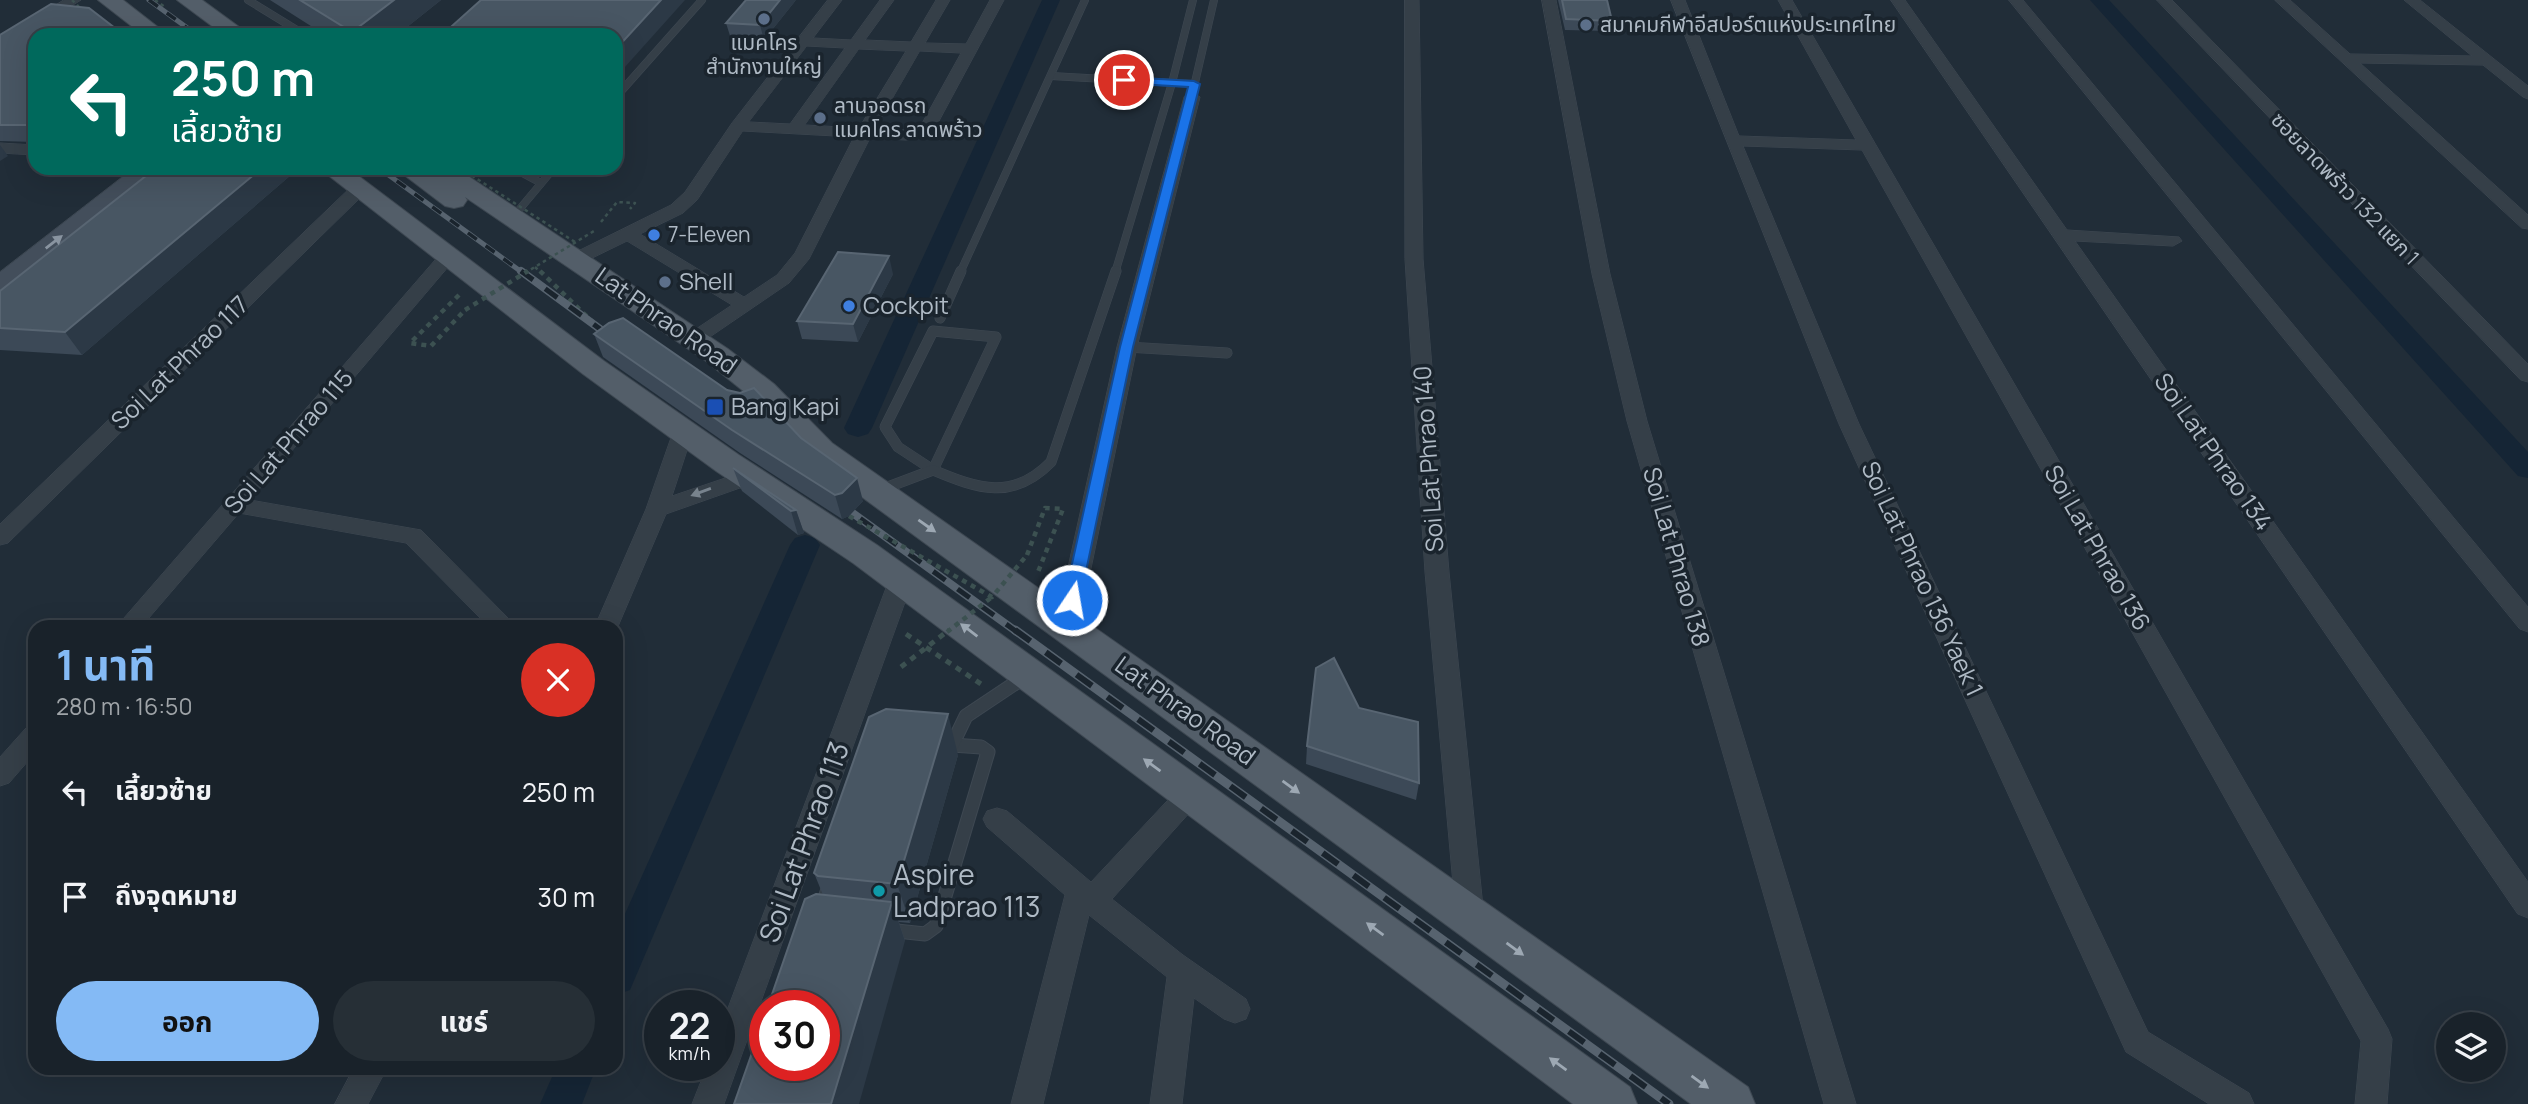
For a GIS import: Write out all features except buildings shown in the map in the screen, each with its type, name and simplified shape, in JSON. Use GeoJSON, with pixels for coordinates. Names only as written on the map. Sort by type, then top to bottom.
{"type":"FeatureCollection","features":[{"type":"Feature","properties":{"kind":"main road"},"geometry":{"type":"LineString","coordinates":[[109,0],[147,28]]}},
{"type":"Feature","properties":{"kind":"main road"},"geometry":{"type":"LineString","coordinates":[[131,0],[169,28]]}},
{"type":"Feature","properties":{"kind":"main road"},"geometry":{"type":"LineString","coordinates":[[168,0],[208,28]]}},
{"type":"Feature","properties":{"kind":"main road"},"geometry":{"type":"LineString","coordinates":[[188,0],[229,28]]}},
{"type":"Feature","properties":{"kind":"main road"},"geometry":{"type":"LineString","coordinates":[[350,175],[448,256],[683,432],[746,478],[901,580],[1613,1104]]}},
{"type":"Feature","properties":{"kind":"main road"},"geometry":{"type":"LineString","coordinates":[[350,175],[534,282],[812,505],[865,554]]}},
{"type":"Feature","properties":{"kind":"main road"},"geometry":{"type":"LineString","coordinates":[[422,175],[578,253],[716,384],[821,451]]}},
{"type":"Feature","properties":{"kind":"main road","name":"Lat Phrao Road"},"geometry":{"type":"LineString","coordinates":[[450,175],[513,217],[578,253],[763,391],[821,451],[1731,1104]]}},
{"type":"Feature","properties":{"kind":"street"},"geometry":{"type":"LineString","coordinates":[[29,28],[73,0]]}},
{"type":"Feature","properties":{"kind":"street"},"geometry":{"type":"LineString","coordinates":[[578,253],[628,234],[677,209],[691,196],[738,126],[835,0]]}},
{"type":"Feature","properties":{"kind":"street"},"geometry":{"type":"LineString","coordinates":[[794,129],[887,0]]}},
{"type":"Feature","properties":{"kind":"street"},"geometry":{"type":"LineString","coordinates":[[694,339],[783,279],[803,255],[864,133],[943,0]]}},
{"type":"Feature","properties":{"kind":"street"},"geometry":{"type":"LineString","coordinates":[[738,126],[906,135],[926,131],[997,0]]}},
{"type":"Feature","properties":{"kind":"street","name":"Soi Lat Phrao 140"},"geometry":{"type":"LineString","coordinates":[[1412,0],[1414,258],[1437,572],[1470,917]]}},
{"type":"Feature","properties":{"kind":"street","name":"Soi Lat Phrao 138"},"geometry":{"type":"LineString","coordinates":[[1549,0],[1601,274],[1637,421],[1840,1104]]}},
{"type":"Feature","properties":{"kind":"street","name":"Soi Lat Phrao 136 Yaek 1"},"geometry":{"type":"LineString","coordinates":[[1678,0],[1849,424],[2137,1042],[2238,1104]]}},
{"type":"Feature","properties":{"kind":"street","name":"Soi Lat Phrao 136"},"geometry":{"type":"LineString","coordinates":[[1784,0],[2377,1039],[2371,1104]]}},
{"type":"Feature","properties":{"kind":"street","name":"Soi Lat Phrao 134"},"geometry":{"type":"LineString","coordinates":[[1898,0],[2528,905]]}},
{"type":"Feature","properties":{"kind":"street"},"geometry":{"type":"LineString","coordinates":[[2016,0],[2528,623]]}},
{"type":"Feature","properties":{"kind":"street","name":"ซอยลาดพร้าว 132 แยก 1"},"geometry":{"type":"LineString","coordinates":[[2164,0],[2528,376]]}},
{"type":"Feature","properties":{"kind":"street"},"geometry":{"type":"LineString","coordinates":[[2282,0],[2528,224]]}},
{"type":"Feature","properties":{"kind":"street"},"geometry":{"type":"LineString","coordinates":[[2411,0],[2528,94]]}},
{"type":"Feature","properties":{"kind":"street"},"geometry":{"type":"LineString","coordinates":[[0,46],[28,28]]}},
{"type":"Feature","properties":{"kind":"street"},"geometry":{"type":"LineString","coordinates":[[804,42],[970,49]]}},
{"type":"Feature","properties":{"kind":"street"},"geometry":{"type":"LineString","coordinates":[[2346,58],[2487,61]]}},
{"type":"Feature","properties":{"kind":"street"},"geometry":{"type":"LineString","coordinates":[[1067,626],[1126,347],[1193,91]]}},
{"type":"Feature","properties":{"kind":"street"},"geometry":{"type":"LineString","coordinates":[[1733,141],[1867,145]]}},
{"type":"Feature","properties":{"kind":"street"},"geometry":{"type":"LineString","coordinates":[[0,148],[28,150]]}},
{"type":"Feature","properties":{"kind":"street"},"geometry":{"type":"LineString","coordinates":[[0,167],[28,151]]}},
{"type":"Feature","properties":{"kind":"street"},"geometry":{"type":"LineString","coordinates":[[5,293],[140,175]]}},
{"type":"Feature","properties":{"kind":"street"},"geometry":{"type":"LineString","coordinates":[[5,293],[169,175]]}},
{"type":"Feature","properties":{"kind":"street","name":"Soi Lat Phrao 117"},"geometry":{"type":"LineString","coordinates":[[0,537],[350,175]]}},
{"type":"Feature","properties":{"kind":"street"},"geometry":{"type":"LineString","coordinates":[[628,234],[745,305]]}},
{"type":"Feature","properties":{"kind":"street"},"geometry":{"type":"LineString","coordinates":[[2062,234],[2172,241]]}},
{"type":"Feature","properties":{"kind":"street","name":"Soi Lat Phrao 115"},"geometry":{"type":"LineString","coordinates":[[134,620],[448,256]]}},
{"type":"Feature","properties":{"kind":"street"},"geometry":{"type":"LineString","coordinates":[[610,620],[657,509],[683,432]]}},
{"type":"Feature","properties":{"kind":"street"},"geometry":{"type":"LineString","coordinates":[[657,509],[746,478]]}},
{"type":"Feature","properties":{"kind":"street"},"geometry":{"type":"LineString","coordinates":[[234,505],[413,536],[496,620]]}},
{"type":"Feature","properties":{"kind":"street","name":"Soi Lat Phrao 113"},"geometry":{"type":"LineString","coordinates":[[708,1104],[901,580]]}},
{"type":"Feature","properties":{"kind":"street"},"geometry":{"type":"LineString","coordinates":[[0,775],[28,743]]}},
{"type":"Feature","properties":{"kind":"street"},"geometry":{"type":"LineString","coordinates":[[1027,1104],[1086,897],[1191,793]]}},
{"type":"Feature","properties":{"kind":"street"},"geometry":{"type":"LineString","coordinates":[[998,819],[1086,897],[1182,973],[1235,1009]]}},
{"type":"Feature","properties":{"kind":"street"},"geometry":{"type":"LineString","coordinates":[[1166,1104],[1182,973]]}},
{"type":"Feature","properties":{"kind":"street"},"geometry":{"type":"LineString","coordinates":[[351,1104],[367,1075]]}},
{"type":"Feature","properties":{"kind":"lane"},"geometry":{"type":"LineString","coordinates":[[248,0],[294,28]]}},
{"type":"Feature","properties":{"kind":"lane"},"geometry":{"type":"LineString","coordinates":[[623,89],[702,0]]}},
{"type":"Feature","properties":{"kind":"lane"},"geometry":{"type":"LineString","coordinates":[[940,318],[1084,0]]}},
{"type":"Feature","properties":{"kind":"lane"},"geometry":{"type":"LineString","coordinates":[[877,491],[933,470],[996,337],[933,331],[887,419],[887,436],[901,449],[933,470],[981,489],[1028,482],[1044,471],[1051,462],[1104,311],[1172,83],[1193,0]]}},
{"type":"Feature","properties":{"kind":"lane"},"geometry":{"type":"LineString","coordinates":[[1051,76],[1172,83],[1193,91],[1214,0]]}},
{"type":"Feature","properties":{"kind":"lane"},"geometry":{"type":"LineString","coordinates":[[526,175],[541,183]]}},
{"type":"Feature","properties":{"kind":"lane"},"geometry":{"type":"LineString","coordinates":[[513,217],[548,175]]}},
{"type":"Feature","properties":{"kind":"lane"},"geometry":{"type":"LineString","coordinates":[[1126,347],[1227,353]]}},
{"type":"Feature","properties":{"kind":"lane"},"geometry":{"type":"LineString","coordinates":[[952,745],[965,716],[1029,675]]}},
{"type":"Feature","properties":{"kind":"lane"},"geometry":{"type":"LineString","coordinates":[[815,929],[831,924],[925,934],[936,926],[988,752],[985,748],[895,741],[876,750],[819,916],[831,924]]}},
{"type":"Feature","properties":{"kind":"path"},"geometry":{"type":"LineString","coordinates":[[73,0],[83,11],[75,16]]}},
{"type":"Feature","properties":{"kind":"path"},"geometry":{"type":"LineString","coordinates":[[455,296],[410,343],[431,346],[466,310],[534,282],[578,253],[470,175]]}},
{"type":"Feature","properties":{"kind":"path"},"geometry":{"type":"LineString","coordinates":[[534,282],[608,337]]}},
{"type":"Feature","properties":{"kind":"path"},"geometry":{"type":"LineString","coordinates":[[902,655],[901,667],[992,597],[1027,555],[1045,509],[1063,509],[1028,598]]}},
{"type":"Feature","properties":{"kind":"path"},"geometry":{"type":"LineString","coordinates":[[849,516],[992,597]]}},
{"type":"Feature","properties":{"kind":"path"},"geometry":{"type":"LineString","coordinates":[[885,621],[998,695]]}},
{"type":"Feature","properties":{"kind":"path"},"geometry":{"type":"LineString","coordinates":[[902,643],[923,645]]}},
{"type":"Feature","properties":{"kind":"waterway"},"geometry":{"type":"LineString","coordinates":[[858,428],[1051,0]]}},
{"type":"Feature","properties":{"kind":"waterway"},"geometry":{"type":"LineString","coordinates":[[2099,0],[2528,469]]}},
{"type":"Feature","properties":{"kind":"waterway"},"geometry":{"type":"LineString","coordinates":[[623,961],[805,545]]}},
{"type":"Feature","properties":{"kind":"waterway"},"geometry":{"type":"LineString","coordinates":[[561,1104],[573,1075]]}},
{"type":"Feature","properties":{"kind":"railway"},"geometry":{"type":"LineString","coordinates":[[149,0],[187,28]]}},
{"type":"Feature","properties":{"kind":"railway"},"geometry":{"type":"LineString","coordinates":[[389,175],[523,273]]}},
{"type":"Feature","properties":{"kind":"railway"},"geometry":{"type":"LineString","coordinates":[[521,271],[615,340]]}},
{"type":"Feature","properties":{"kind":"railway"},"geometry":{"type":"LineString","coordinates":[[836,501],[1017,632]]}},
{"type":"Feature","properties":{"kind":"railway"},"geometry":{"type":"LineString","coordinates":[[1015,630],[1669,1104]]}},
{"type":"Feature","properties":{"kind":"place","name":"แมคโคร สำนักงานใหญ่"},"geometry":{"type":"Point","coordinates":[764,19]}},
{"type":"Feature","properties":{"kind":"place","name":"สมาคมกีฬาอีสปอร์ตแห่งประเทศไทย"},"geometry":{"type":"Point","coordinates":[1586,25]}},
{"type":"Feature","properties":{"kind":"place","name":"ลานจอดรถ แมคโคร ลาดพร้าว"},"geometry":{"type":"Point","coordinates":[820,118]}},
{"type":"Feature","properties":{"kind":"place","name":"7-Eleven"},"geometry":{"type":"Point","coordinates":[654,235]}},
{"type":"Feature","properties":{"kind":"place","name":"Shell"},"geometry":{"type":"Point","coordinates":[665,282]}},
{"type":"Feature","properties":{"kind":"place","name":"Cockpit"},"geometry":{"type":"Point","coordinates":[849,306]}},
{"type":"Feature","properties":{"kind":"place","name":"Bang Kapi"},"geometry":{"type":"Point","coordinates":[715,407]}},
{"type":"Feature","properties":{"kind":"place","name":"Aspire Ladprao 113"},"geometry":{"type":"Point","coordinates":[879,891]}},
{"type":"Feature","properties":{"kind":"route"},"geometry":{"type":"LineString","coordinates":[[1072,600],[1126,347],[1194,84],[1124,80]]}}]}
